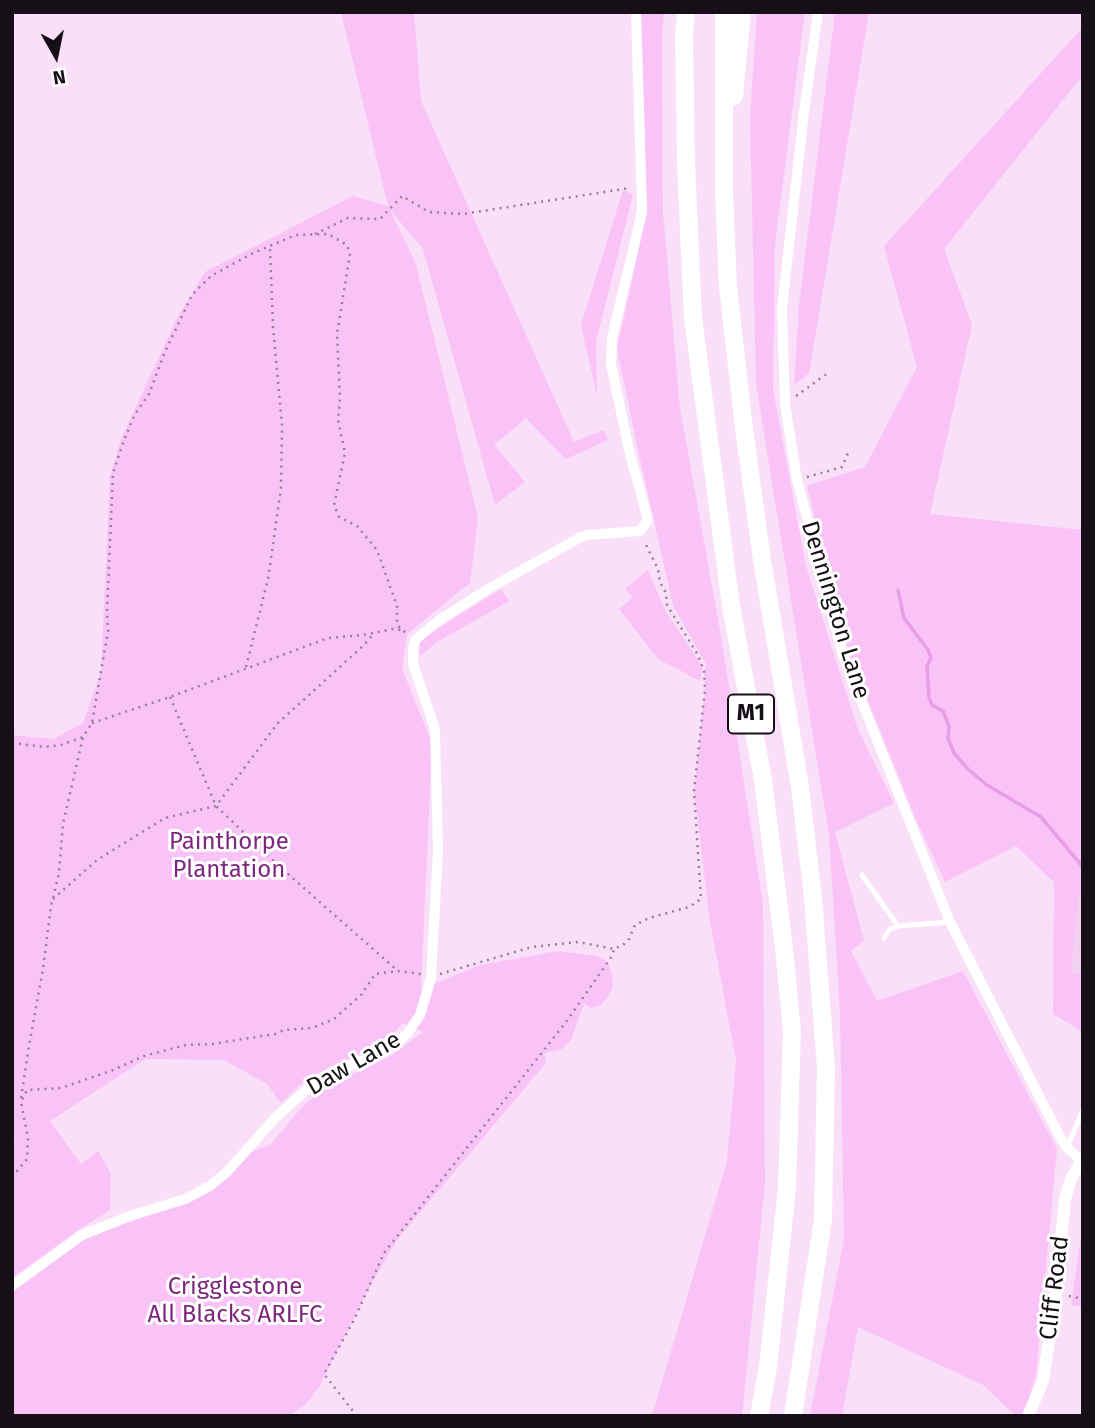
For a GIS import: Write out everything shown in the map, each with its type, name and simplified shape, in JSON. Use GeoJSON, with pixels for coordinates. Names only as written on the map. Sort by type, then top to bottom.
{"type":"FeatureCollection","features":[{"type":"Feature","properties":{"kind":"highway","name":"M1"},"geometry":{"type":"LineString","coordinates":[[686,12],[686,165],[693,318],[731,606],[763,780],[792,1031],[787,1188],[768,1367],[760,1416]]}},
{"type":"Feature","properties":{"kind":"highway","name":"M1"},"geometry":{"type":"LineString","coordinates":[[724,12],[724,192],[729,287],[744,429],[764,573],[800,787],[813,898],[826,1069],[823,1219],[793,1416]]}},
{"type":"Feature","properties":{"kind":"highway"},"geometry":{"type":"LineString","coordinates":[[724,192],[742,12]]}},
{"type":"Feature","properties":{"kind":"street"},"geometry":{"type":"LineString","coordinates":[[416,639],[438,621],[488,589],[581,537],[588,534],[640,531],[648,520],[629,450],[611,364],[612,338],[642,212],[636,12]]}},
{"type":"Feature","properties":{"kind":"street","name":"Dennington Lane"},"geometry":{"type":"LineString","coordinates":[[818,12],[782,309],[785,404],[797,480],[843,655],[950,922],[1068,1148],[1082,1159]]}},
{"type":"Feature","properties":{"kind":"street","name":"Daw Lane"},"geometry":{"type":"LineString","coordinates":[[12,1286],[82,1235],[185,1199],[210,1186],[227,1172],[293,1101],[318,1080],[383,1052],[407,1034],[424,1007],[431,978],[438,850],[435,729],[413,664],[412,648],[416,639]]}},
{"type":"Feature","properties":{"kind":"street","name":"Cliff Road"},"geometry":{"type":"LineString","coordinates":[[1028,1416],[1043,1381],[1056,1293],[1065,1199],[1071,1179],[1082,1159]]}},
{"type":"Feature","properties":{"kind":"lane"},"geometry":{"type":"LineString","coordinates":[[862,874],[898,926]]}},
{"type":"Feature","properties":{"kind":"lane"},"geometry":{"type":"LineString","coordinates":[[884,938],[889,930],[898,926],[950,922]]}},
{"type":"Feature","properties":{"kind":"lane"},"geometry":{"type":"LineString","coordinates":[[1068,1148],[1083,1110]]}},
{"type":"Feature","properties":{"kind":"path"},"geometry":{"type":"LineString","coordinates":[[312,236],[348,218],[380,219],[402,196],[429,212],[463,214],[640,187]]}},
{"type":"Feature","properties":{"kind":"path"},"geometry":{"type":"LineString","coordinates":[[21,1102],[59,873],[63,824],[83,737],[92,723],[108,631],[113,474],[120,451],[135,414],[149,394],[164,354],[192,295],[211,276],[296,235],[328,234],[347,245],[350,254],[337,334],[340,398],[338,413],[345,453],[334,505],[340,517],[357,526],[377,551],[397,606],[397,625],[416,639]]}},
{"type":"Feature","properties":{"kind":"path"},"geometry":{"type":"LineString","coordinates":[[246,667],[268,579],[281,488],[282,425],[273,327],[270,246]]}},
{"type":"Feature","properties":{"kind":"path"},"geometry":{"type":"LineString","coordinates":[[785,404],[828,373]]}},
{"type":"Feature","properties":{"kind":"path"},"geometry":{"type":"LineString","coordinates":[[797,480],[842,467],[848,453]]}},
{"type":"Feature","properties":{"kind":"path"},"geometry":{"type":"LineString","coordinates":[[92,723],[328,638],[401,630]]}},
{"type":"Feature","properties":{"kind":"path"},"geometry":{"type":"LineString","coordinates":[[53,899],[97,860],[164,818],[216,806],[277,724],[374,633]]}},
{"type":"Feature","properties":{"kind":"path"},"geometry":{"type":"LineString","coordinates":[[170,697],[216,806],[280,867],[398,971]]}},
{"type":"Feature","properties":{"kind":"path"},"geometry":{"type":"LineString","coordinates":[[12,743],[45,747],[61,745],[83,737]]}},
{"type":"Feature","properties":{"kind":"path"},"geometry":{"type":"LineString","coordinates":[[357,1416],[324,1374],[354,1320],[384,1252],[566,1022],[612,956],[614,949]]}},
{"type":"Feature","properties":{"kind":"path"},"geometry":{"type":"LineString","coordinates":[[1056,1293],[1083,1299]]}},
{"type":"Feature","properties":{"kind":"shaded area"},"geometry":{"type":"Polygon","coordinates":[[[1079,891],[1083,893],[1083,974],[1071,973],[1079,891]]]}},
{"type":"Feature","properties":{"kind":"green space","name":"Painthorpe Plantation"},"geometry":{"type":"Polygon","coordinates":[[[341,12],[414,12],[421,101],[574,442],[604,430],[608,440],[566,459],[526,418],[494,445],[525,482],[495,505],[423,249],[390,210],[416,264],[478,518],[470,583],[407,634],[402,669],[432,743],[421,989],[480,965],[558,951],[598,956],[608,962],[613,986],[600,1006],[591,1008],[584,1003],[571,1040],[562,1049],[544,1053],[546,1063],[397,1240],[319,1387],[306,1404],[289,1416],[12,1416],[12,1286],[67,1245],[210,1186],[243,1154],[270,1145],[303,1106],[324,1087],[391,1056],[423,1032],[403,1023],[387,1041],[306,1079],[281,1103],[267,1084],[224,1060],[145,1059],[50,1121],[81,1164],[98,1151],[111,1174],[110,1210],[12,1278],[12,1144],[15,1140],[12,1139],[12,735],[53,739],[83,723],[101,671],[110,476],[121,439],[176,320],[205,272],[353,196],[388,206],[341,12]]]}},
{"type":"Feature","properties":{"kind":"green space"},"geometry":{"type":"Polygon","coordinates":[[[641,12],[664,12],[663,212],[680,408],[721,636],[763,904],[765,1183],[742,1416],[652,1416],[727,1161],[736,1060],[710,922],[694,791],[705,690],[704,671],[707,666],[673,605],[617,349],[647,211],[641,12]]]}},
{"type":"Feature","properties":{"kind":"green space"},"geometry":{"type":"Polygon","coordinates":[[[757,12],[805,12],[775,244],[773,390],[806,566],[857,727],[894,803],[835,832],[864,941],[851,951],[877,1001],[963,971],[1057,1149],[1036,1375],[1023,1416],[1016,1416],[983,1385],[858,1327],[842,1416],[810,1416],[844,1239],[840,1013],[829,835],[756,384],[750,118],[757,12]]]}},
{"type":"Feature","properties":{"kind":"green space"},"geometry":{"type":"Polygon","coordinates":[[[835,12],[869,12],[809,373],[794,385],[799,305],[835,12]]]}},
{"type":"Feature","properties":{"kind":"green space"},"geometry":{"type":"Polygon","coordinates":[[[1083,27],[1083,75],[944,249],[972,325],[930,514],[1083,530],[1083,893],[1079,892],[1071,973],[1083,974],[1083,1032],[1053,1014],[1054,882],[1016,846],[945,882],[914,815],[849,653],[807,486],[865,467],[917,367],[884,246],[1083,27]]]}},
{"type":"Feature","properties":{"kind":"green space"},"geometry":{"type":"Polygon","coordinates":[[[623,190],[633,195],[596,341],[597,396],[581,325],[623,190]]]}},
{"type":"Feature","properties":{"kind":"green space"},"geometry":{"type":"Polygon","coordinates":[[[648,570],[666,612],[703,667],[700,681],[658,659],[619,609],[633,598],[625,589],[648,570]]]}},
{"type":"Feature","properties":{"kind":"green space"},"geometry":{"type":"Polygon","coordinates":[[[501,589],[509,601],[437,642],[420,656],[420,643],[429,634],[501,589]]]}},
{"type":"Feature","properties":{"kind":"green space"},"geometry":{"type":"Polygon","coordinates":[[[1083,1224],[1083,1307],[1071,1305],[1083,1224]]]}},
{"type":"Feature","properties":{"kind":"waterway"},"geometry":{"type":"LineString","coordinates":[[898,590],[904,618],[931,658],[927,666],[929,697],[932,705],[943,711],[954,753],[987,785],[1041,817],[1083,867]]}},
{"type":"Feature","properties":{"kind":"park label","name":"Crigglestone All Blacks ARLFC"},"geometry":{"type":"Point","coordinates":[235,1301]}}]}
